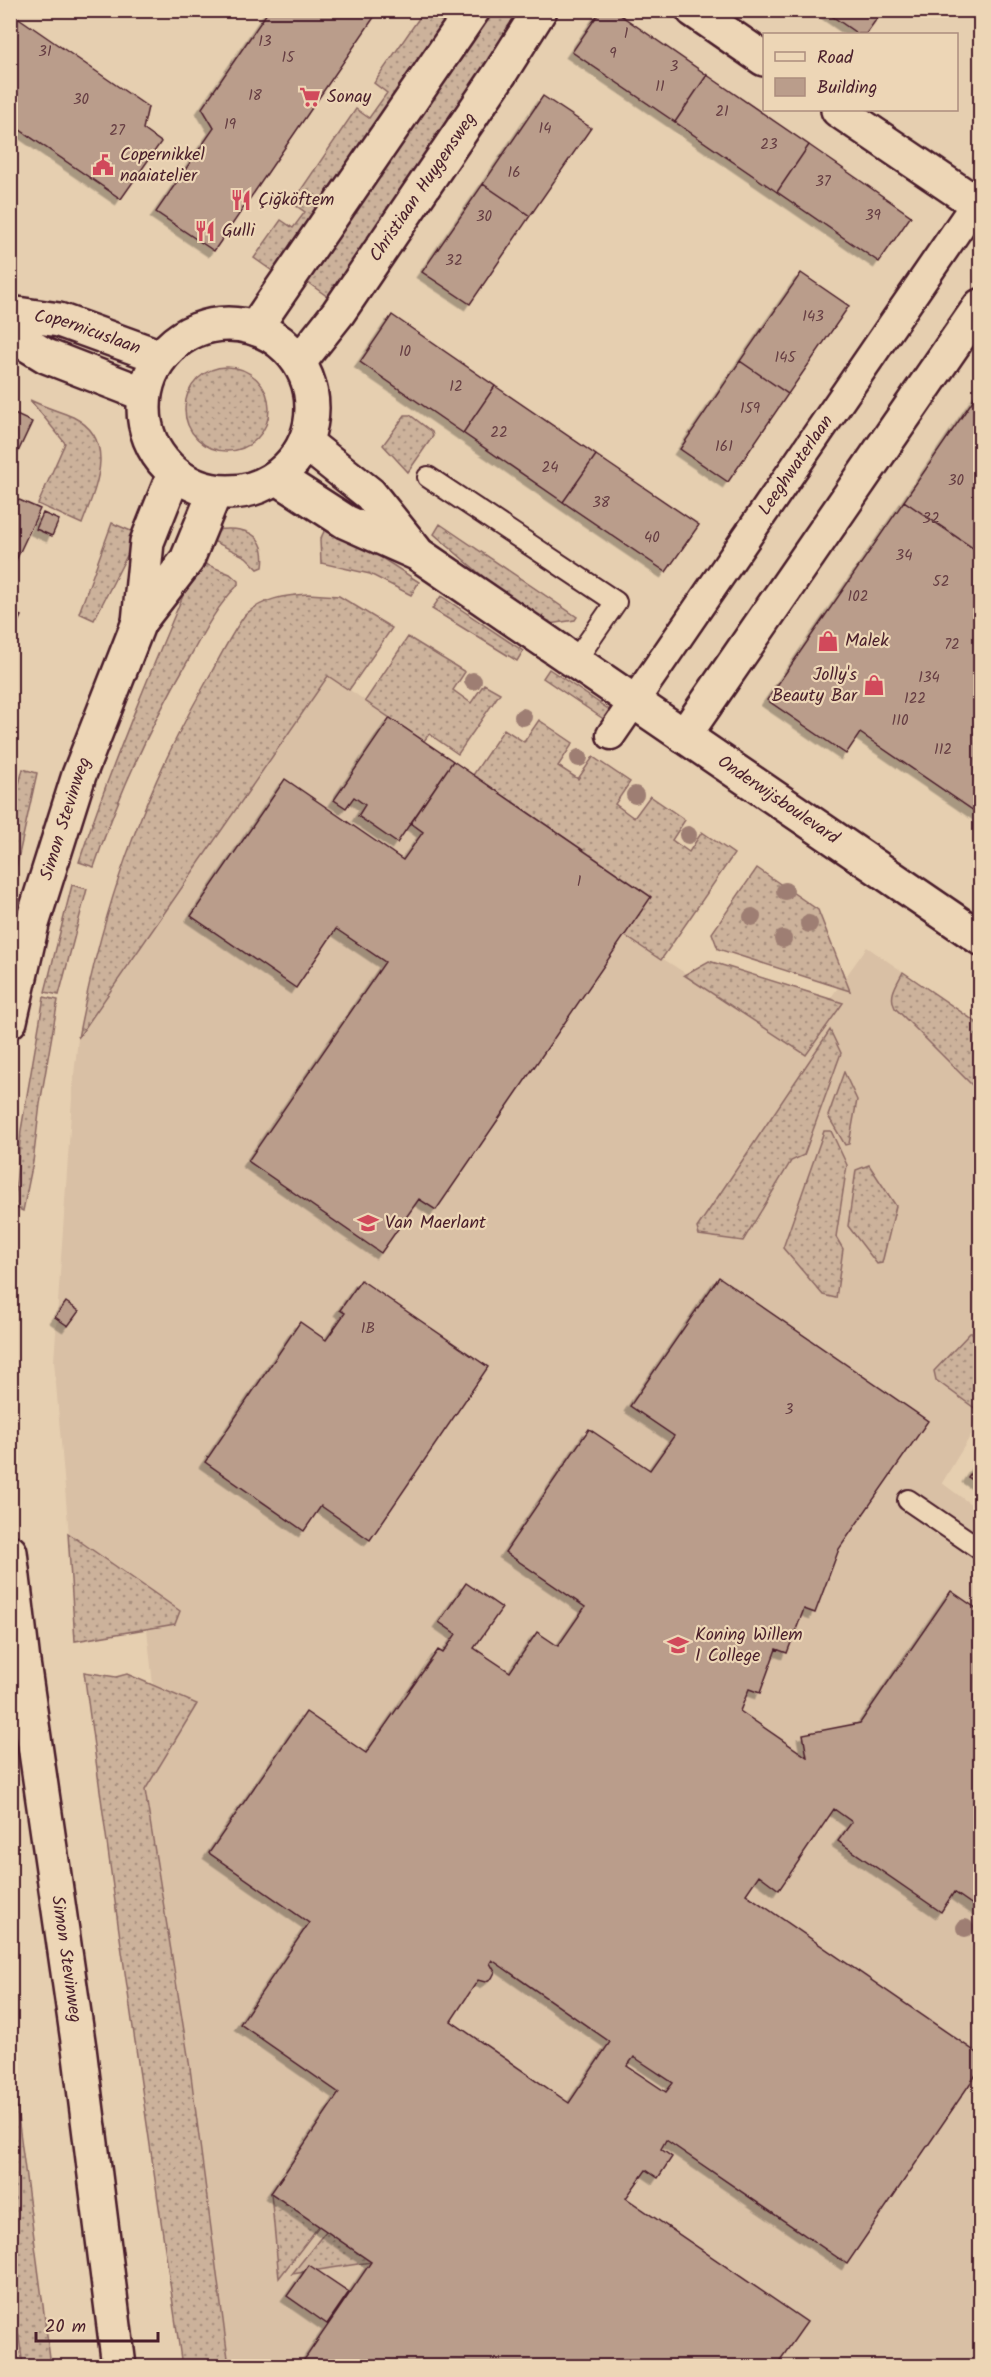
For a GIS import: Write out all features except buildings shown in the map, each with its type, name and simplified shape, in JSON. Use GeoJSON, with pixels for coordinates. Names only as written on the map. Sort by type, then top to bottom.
{"type":"FeatureCollection","features":[{"type":"Feature","properties":{"kind":"street"},"geometry":{"type":"LineString","coordinates":[[255,328],[473,10]]}},
{"type":"Feature","properties":{"kind":"street","name":"Christiaan Huygensweg"},"geometry":{"type":"LineString","coordinates":[[300,361],[338,313],[501,72],[540,10]]}},
{"type":"Feature","properties":{"kind":"street"},"geometry":{"type":"LineString","coordinates":[[693,10],[763,58]]}},
{"type":"Feature","properties":{"kind":"street"},"geometry":{"type":"LineString","coordinates":[[840,111],[979,202]]}},
{"type":"Feature","properties":{"kind":"street","name":"Leeghwaterlaan"},"geometry":{"type":"LineString","coordinates":[[611,735],[979,202]]}},
{"type":"Feature","properties":{"kind":"street"},"geometry":{"type":"LineString","coordinates":[[684,736],[981,306]]}},
{"type":"Feature","properties":{"kind":"street","name":"Copernicuslaan"},"geometry":{"type":"LineString","coordinates":[[10,313],[59,320],[161,357]]}},
{"type":"Feature","properties":{"kind":"street"},"geometry":{"type":"LineString","coordinates":[[233,323],[255,328],[274,337],[300,361],[308,381],[313,408],[306,443],[294,461],[278,478],[247,490],[215,492],[191,484],[174,474],[155,451],[146,428],[144,394],[149,378],[161,357],[191,332],[212,325],[233,323]]}},
{"type":"Feature","properties":{"kind":"street","name":"Copernicuslaan"},"geometry":{"type":"LineString","coordinates":[[10,334],[46,356],[144,394]]}},
{"type":"Feature","properties":{"kind":"street","name":"Onderwijsboulevard"},"geometry":{"type":"LineString","coordinates":[[306,443],[370,494],[418,554]]}},
{"type":"Feature","properties":{"kind":"street","name":"Simon Stevinweg"},"geometry":{"type":"LineString","coordinates":[[10,1021],[32,924],[79,776],[139,622],[147,542],[174,474]]}},
{"type":"Feature","properties":{"kind":"street","name":"Onderwijsboulevard"},"geometry":{"type":"LineString","coordinates":[[278,478],[345,522],[418,554],[981,938]]}},
{"type":"Feature","properties":{"kind":"street","name":"Simon Stevinweg"},"geometry":{"type":"LineString","coordinates":[[139,622],[188,560],[215,492]]}},
{"type":"Feature","properties":{"kind":"street","name":"Simon Stevinweg"},"geometry":{"type":"LineString","coordinates":[[10,1552],[23,1662],[79,2048],[119,2367]]}},
{"type":"Feature","properties":{"kind":"lane"},"geometry":{"type":"LineString","coordinates":[[428,477],[616,602],[575,661]]}},
{"type":"Feature","properties":{"kind":"lane"},"geometry":{"type":"LineString","coordinates":[[909,1500],[981,1549]]}},
{"type":"Feature","properties":{"kind":"shaded area"},"geometry":{"type":"Polygon","coordinates":[[[424,11],[454,11],[278,275],[254,258],[281,220],[293,228],[305,212],[292,203],[356,109],[369,118],[387,93],[374,83],[424,11]]]}},
{"type":"Feature","properties":{"kind":"shaded area"},"geometry":{"type":"Polygon","coordinates":[[[488,11],[524,11],[328,297],[303,279],[488,11]]]}},
{"type":"Feature","properties":{"kind":"shaded area"},"geometry":{"type":"Polygon","coordinates":[[[227,367],[243,370],[257,379],[266,393],[269,409],[266,425],[257,439],[243,448],[227,451],[211,448],[197,439],[188,425],[185,409],[188,393],[197,379],[211,370],[227,367]]]}},
{"type":"Feature","properties":{"kind":"shaded area"},"geometry":{"type":"Polygon","coordinates":[[[30,400],[73,417],[87,427],[96,438],[100,466],[93,496],[82,524],[38,504],[65,443],[30,400]]]}},
{"type":"Feature","properties":{"kind":"shaded area"},"geometry":{"type":"Polygon","coordinates":[[[405,415],[410,415],[432,432],[433,436],[408,472],[383,445],[405,415]]]}},
{"type":"Feature","properties":{"kind":"shaded area"},"geometry":{"type":"Polygon","coordinates":[[[112,523],[138,534],[94,620],[79,613],[112,523]]]}},
{"type":"Feature","properties":{"kind":"shaded area"},"geometry":{"type":"Polygon","coordinates":[[[328,523],[419,582],[411,595],[370,574],[321,563],[320,540],[328,523]]]}},
{"type":"Feature","properties":{"kind":"shaded area"},"geometry":{"type":"Polygon","coordinates":[[[440,524],[577,617],[575,620],[549,624],[494,586],[434,534],[440,524]]]}},
{"type":"Feature","properties":{"kind":"shaded area"},"geometry":{"type":"Polygon","coordinates":[[[235,529],[251,534],[262,546],[263,567],[258,569],[246,557],[209,539],[214,530],[235,529]]]}},
{"type":"Feature","properties":{"kind":"shaded area"},"geometry":{"type":"Polygon","coordinates":[[[198,561],[230,574],[238,581],[238,585],[211,619],[162,708],[125,786],[94,867],[79,862],[135,710],[198,561]]]}},
{"type":"Feature","properties":{"kind":"shaded area"},"geometry":{"type":"Polygon","coordinates":[[[308,594],[339,596],[392,628],[349,690],[328,676],[78,1038],[99,946],[126,857],[142,814],[181,728],[228,641],[245,615],[259,605],[274,599],[308,594]]]}},
{"type":"Feature","properties":{"kind":"shaded area"},"geometry":{"type":"Polygon","coordinates":[[[441,596],[523,651],[517,661],[432,609],[441,596]]]}},
{"type":"Feature","properties":{"kind":"shaded area"},"geometry":{"type":"Polygon","coordinates":[[[408,637],[465,672],[453,690],[471,703],[484,684],[500,693],[458,754],[429,734],[424,741],[365,701],[408,637]]]}},
{"type":"Feature","properties":{"kind":"shaded area"},"geometry":{"type":"Polygon","coordinates":[[[549,669],[611,711],[605,720],[543,678],[549,669]]]}},
{"type":"Feature","properties":{"kind":"shaded area","name":"Koning Willem I College"},"geometry":{"type":"Polygon","coordinates":[[[328,675],[651,897],[626,935],[797,1045],[867,947],[980,1025],[980,1420],[942,1483],[980,1511],[980,2366],[229,2366],[190,2068],[145,1790],[197,1704],[153,1685],[147,1629],[173,1624],[72,1570],[54,1361],[78,1038],[328,675]]]}},
{"type":"Feature","properties":{"kind":"shaded area"},"geometry":{"type":"Polygon","coordinates":[[[539,720],[573,743],[558,766],[578,779],[593,757],[630,782],[615,804],[634,818],[650,796],[685,820],[672,840],[689,852],[702,832],[734,854],[661,960],[624,935],[650,896],[473,775],[504,729],[524,742],[539,720]]]}},
{"type":"Feature","properties":{"kind":"shaded area"},"geometry":{"type":"Polygon","coordinates":[[[23,769],[37,773],[11,891],[11,814],[23,769]]]}},
{"type":"Feature","properties":{"kind":"shaded area"},"geometry":{"type":"Polygon","coordinates":[[[757,868],[818,910],[850,991],[718,949],[712,933],[757,868]]]}},
{"type":"Feature","properties":{"kind":"shaded area"},"geometry":{"type":"Polygon","coordinates":[[[72,885],[87,889],[59,995],[45,992],[72,885]]]}},
{"type":"Feature","properties":{"kind":"shaded area"},"geometry":{"type":"Polygon","coordinates":[[[709,961],[843,1003],[806,1055],[684,975],[709,961]]]}},
{"type":"Feature","properties":{"kind":"shaded area"},"geometry":{"type":"Polygon","coordinates":[[[903,972],[980,1025],[980,1093],[895,1008],[893,994],[903,972]]]}},
{"type":"Feature","properties":{"kind":"shaded area"},"geometry":{"type":"Polygon","coordinates":[[[44,997],[58,1000],[40,1104],[33,1162],[23,1211],[14,1207],[21,1130],[44,997]]]}},
{"type":"Feature","properties":{"kind":"shaded area"},"geometry":{"type":"Polygon","coordinates":[[[830,1030],[841,1053],[804,1155],[791,1161],[743,1241],[699,1235],[697,1228],[830,1030]]]}},
{"type":"Feature","properties":{"kind":"shaded area"},"geometry":{"type":"Polygon","coordinates":[[[844,1072],[857,1100],[849,1144],[845,1145],[828,1116],[844,1072]]]}},
{"type":"Feature","properties":{"kind":"shaded area"},"geometry":{"type":"Polygon","coordinates":[[[824,1131],[831,1131],[847,1165],[836,1237],[843,1249],[836,1298],[823,1295],[783,1248],[824,1131]]]}},
{"type":"Feature","properties":{"kind":"shaded area"},"geometry":{"type":"Polygon","coordinates":[[[869,1165],[896,1206],[882,1263],[877,1264],[848,1226],[856,1170],[869,1165]]]}},
{"type":"Feature","properties":{"kind":"shaded area"},"geometry":{"type":"Polygon","coordinates":[[[980,1332],[980,1412],[936,1380],[934,1371],[970,1333],[980,1332]]]}},
{"type":"Feature","properties":{"kind":"shaded area"},"geometry":{"type":"Polygon","coordinates":[[[68,1533],[180,1611],[175,1624],[75,1641],[68,1533]]]}},
{"type":"Feature","properties":{"kind":"shaded area"},"geometry":{"type":"Polygon","coordinates":[[[84,1672],[116,1677],[127,1674],[197,1704],[145,1790],[190,2068],[229,2366],[182,2366],[84,1672]]]}},
{"type":"Feature","properties":{"kind":"shaded area"},"geometry":{"type":"Polygon","coordinates":[[[10,2064],[51,2366],[23,2366],[11,2282],[10,2064]]]}},
{"type":"Feature","properties":{"kind":"shaded area"},"geometry":{"type":"Polygon","coordinates":[[[271,2193],[319,2226],[279,2278],[271,2193]]]}},
{"type":"Feature","properties":{"kind":"shaded area"},"geometry":{"type":"Polygon","coordinates":[[[326,2231],[371,2262],[292,2274],[326,2231]]]}},
{"type":"Feature","properties":{"kind":"place","name":"Sonay"},"geometry":{"type":"Point","coordinates":[310,97]}},
{"type":"Feature","properties":{"kind":"place","name":"Copernikkel naaiatelier"},"geometry":{"type":"Point","coordinates":[103,165]}},
{"type":"Feature","properties":{"kind":"place","name":"Çiğköftem"},"geometry":{"type":"Point","coordinates":[241,200]}},
{"type":"Feature","properties":{"kind":"place","name":"Gulli"},"geometry":{"type":"Point","coordinates":[205,231]}},
{"type":"Feature","properties":{"kind":"place","name":"Malek"},"geometry":{"type":"Point","coordinates":[828,641]}},
{"type":"Feature","properties":{"kind":"place","name":"Jolly's Beauty Bar"},"geometry":{"type":"Point","coordinates":[874,685]}},
{"type":"Feature","properties":{"kind":"place","name":"Van Maerlant"},"geometry":{"type":"Point","coordinates":[368,1223]}},
{"type":"Feature","properties":{"kind":"place","name":"Koning Willem I College"},"geometry":{"type":"Point","coordinates":[678,1645]}}]}
